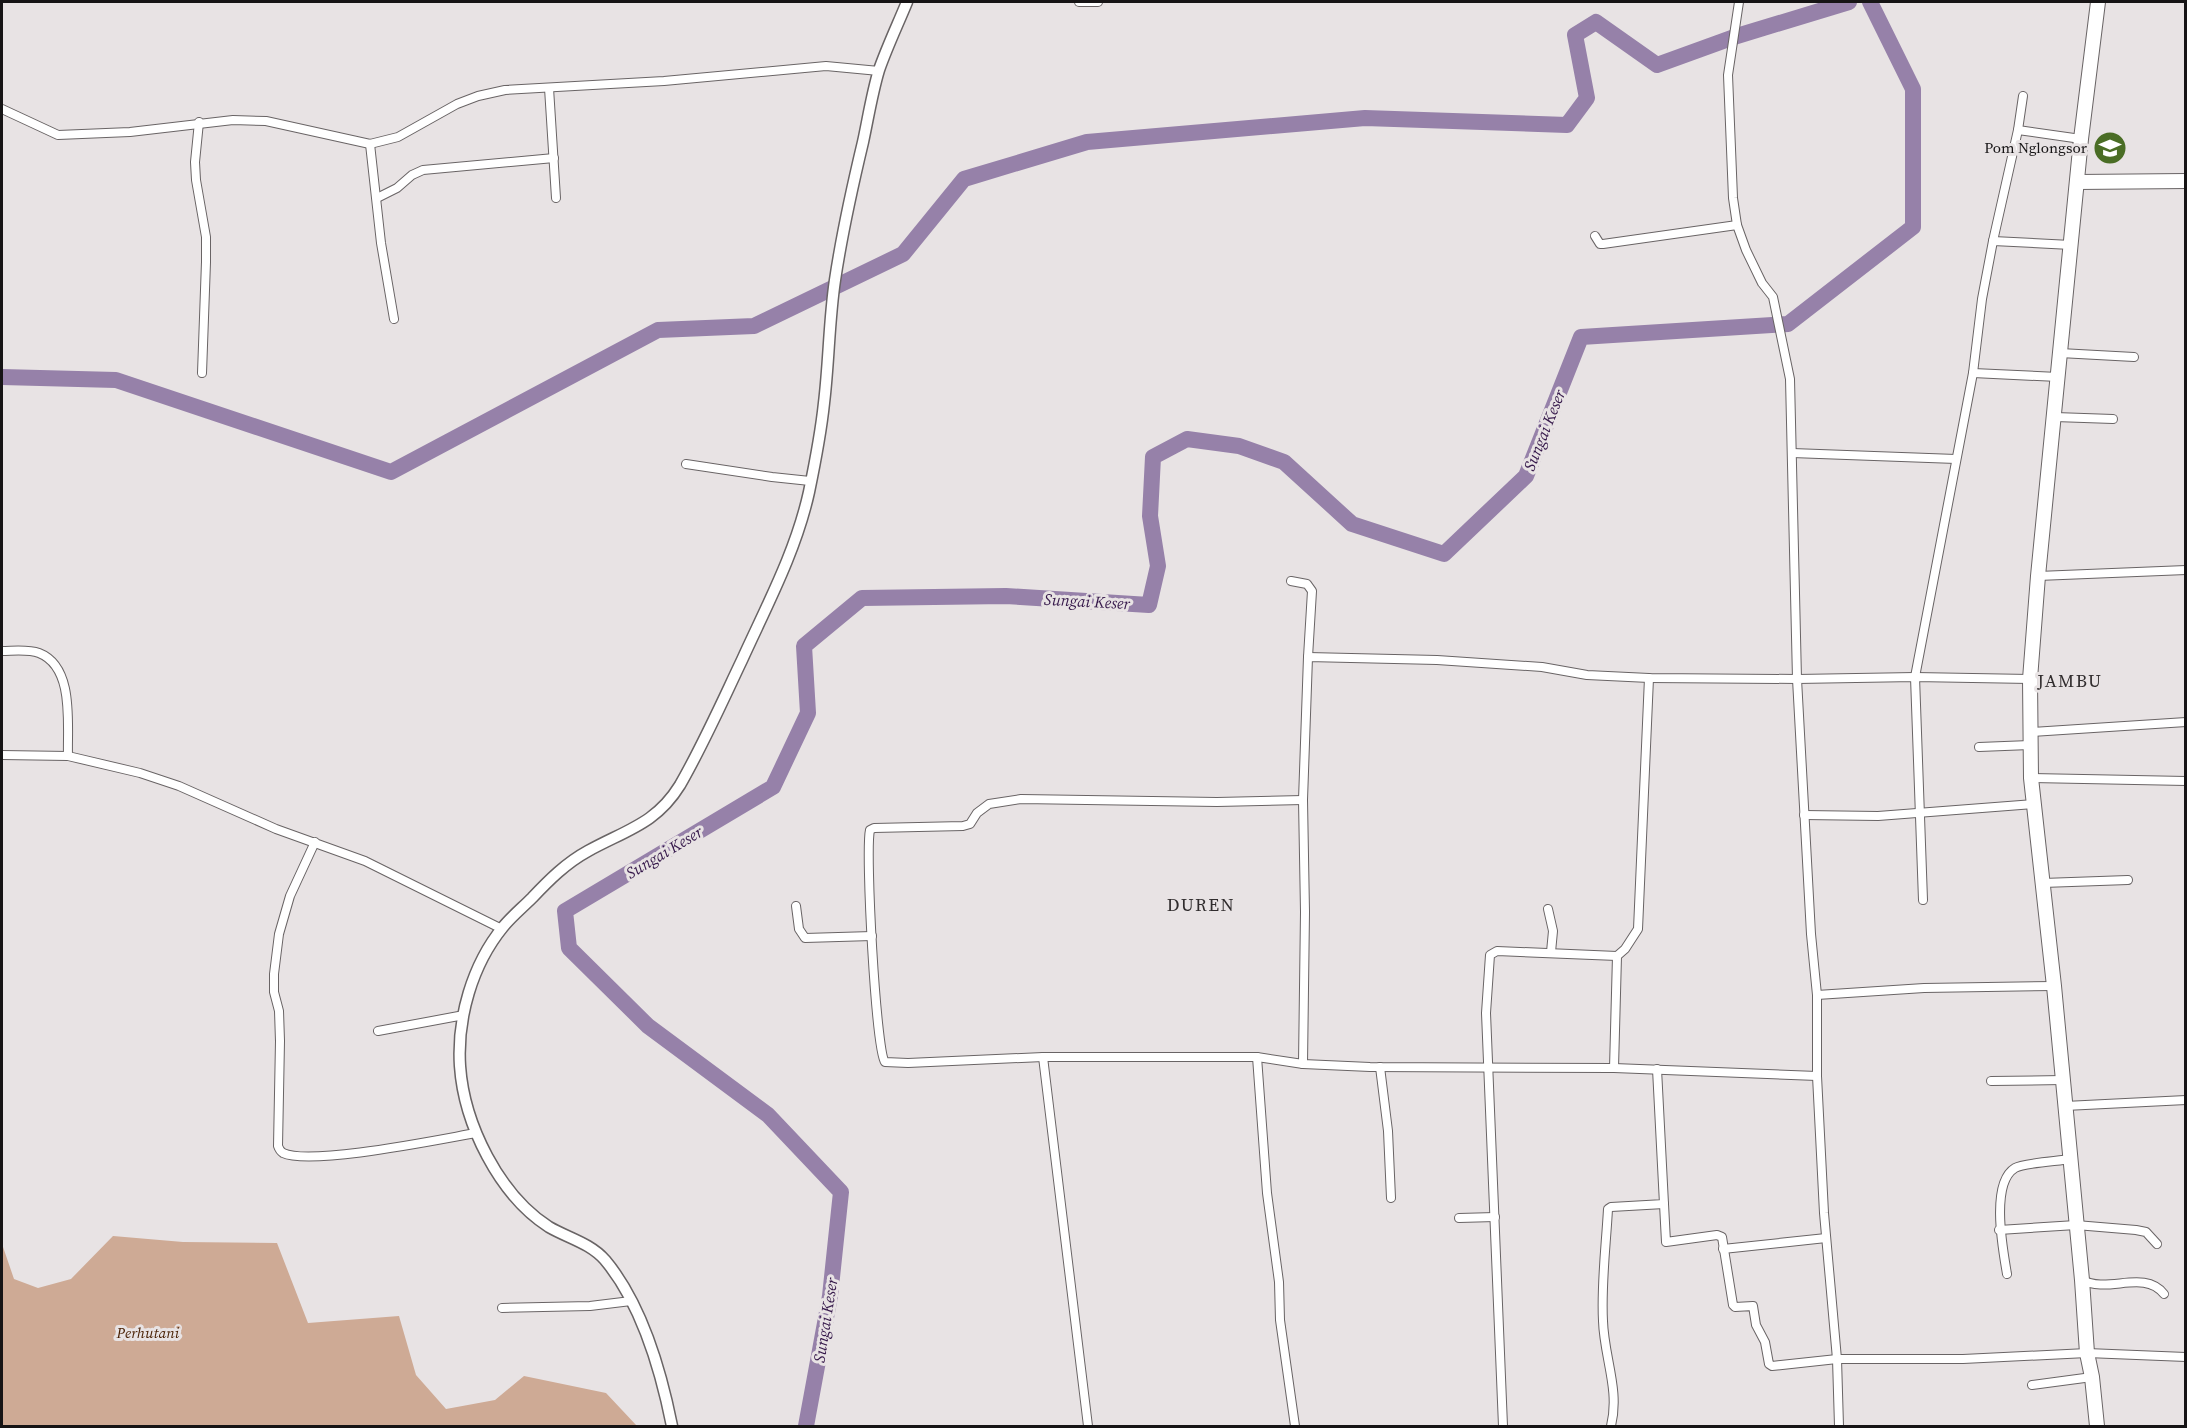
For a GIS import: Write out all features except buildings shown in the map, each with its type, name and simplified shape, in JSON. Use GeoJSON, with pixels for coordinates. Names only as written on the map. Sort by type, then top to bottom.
{"type":"FeatureCollection","features":[{"type":"Feature","properties":{"kind":"highway"},"geometry":{"type":"LineString","coordinates":[[2097,1426],[2087,1353],[2054,986],[2031,778],[2030,679],[2081,139],[2098,2]]}},
{"type":"Feature","properties":{"kind":"highway"},"geometry":{"type":"LineString","coordinates":[[2077,182],[2186,181]]}},
{"type":"Feature","properties":{"kind":"street"},"geometry":{"type":"LineString","coordinates":[[672,1426],[650,1342],[618,1277],[602,1257],[590,1247],[549,1227],[531,1212],[514,1195],[488,1159],[468,1113],[460,1063],[464,1016],[471,984],[501,929],[550,878],[586,852],[630,831],[664,808],[714,720],[774,592],[798,527],[810,480],[824,406],[834,283],[843,228],[879,71],[907,2]]}},
{"type":"Feature","properties":{"kind":"street"},"geometry":{"type":"LineString","coordinates":[[1079,2],[1098,2]]}},
{"type":"Feature","properties":{"kind":"street"},"geometry":{"type":"LineString","coordinates":[[1739,2],[1728,75],[1732,198],[1737,225],[1753,266],[1773,297],[1790,379],[1797,679],[1817,995],[1817,1076],[1826,1238],[1837,1359],[1839,1426]]}},
{"type":"Feature","properties":{"kind":"street"},"geometry":{"type":"LineString","coordinates":[[2,109],[58,135],[130,132],[199,122],[266,121],[370,144],[398,136],[457,104],[505,90],[664,81],[825,66],[879,71]]}},
{"type":"Feature","properties":{"kind":"street"},"geometry":{"type":"LineString","coordinates":[[549,87],[556,198]]}},
{"type":"Feature","properties":{"kind":"street"},"geometry":{"type":"LineString","coordinates":[[1923,900],[1915,676],[1973,373],[1982,299],[2018,130],[2023,96]]}},
{"type":"Feature","properties":{"kind":"street"},"geometry":{"type":"LineString","coordinates":[[199,122],[195,162],[206,237],[202,374]]}},
{"type":"Feature","properties":{"kind":"street"},"geometry":{"type":"LineString","coordinates":[[2018,130],[2081,139]]}},
{"type":"Feature","properties":{"kind":"street"},"geometry":{"type":"LineString","coordinates":[[370,144],[381,243],[394,319]]}},
{"type":"Feature","properties":{"kind":"street"},"geometry":{"type":"LineString","coordinates":[[377,198],[397,188],[412,175],[423,170],[554,158]]}},
{"type":"Feature","properties":{"kind":"street"},"geometry":{"type":"LineString","coordinates":[[1595,236],[1602,244],[1737,225]]}},
{"type":"Feature","properties":{"kind":"street"},"geometry":{"type":"LineString","coordinates":[[1993,241],[2071,245]]}},
{"type":"Feature","properties":{"kind":"street"},"geometry":{"type":"LineString","coordinates":[[2060,353],[2134,357]]}},
{"type":"Feature","properties":{"kind":"street"},"geometry":{"type":"LineString","coordinates":[[1973,373],[2058,377]]}},
{"type":"Feature","properties":{"kind":"street"},"geometry":{"type":"LineString","coordinates":[[2055,417],[2113,419]]}},
{"type":"Feature","properties":{"kind":"street"},"geometry":{"type":"LineString","coordinates":[[1792,453],[1956,459]]}},
{"type":"Feature","properties":{"kind":"street"},"geometry":{"type":"LineString","coordinates":[[686,464],[772,477],[810,480]]}},
{"type":"Feature","properties":{"kind":"street"},"geometry":{"type":"LineString","coordinates":[[2038,576],[2186,570]]}},
{"type":"Feature","properties":{"kind":"street"},"geometry":{"type":"LineString","coordinates":[[1291,581],[1307,584],[1312,591],[1303,800],[1305,912],[1303,1064]]}},
{"type":"Feature","properties":{"kind":"street"},"geometry":{"type":"LineString","coordinates":[[2,651],[38,653],[57,665],[65,688],[68,756]]}},
{"type":"Feature","properties":{"kind":"street"},"geometry":{"type":"LineString","coordinates":[[1308,657],[1437,660],[1542,666],[1587,675],[1649,678],[1797,679],[1915,676],[2030,679]]}},
{"type":"Feature","properties":{"kind":"street"},"geometry":{"type":"LineString","coordinates":[[1503,1426],[1486,1013],[1490,955],[1497,951],[1617,956],[1625,949],[1638,929],[1649,678]]}},
{"type":"Feature","properties":{"kind":"street"},"geometry":{"type":"LineString","coordinates":[[1979,747],[2031,738],[2186,722]]}},
{"type":"Feature","properties":{"kind":"street"},"geometry":{"type":"LineString","coordinates":[[2,755],[68,756],[140,773],[179,786],[276,829],[366,861],[501,929]]}},
{"type":"Feature","properties":{"kind":"street"},"geometry":{"type":"LineString","coordinates":[[2031,778],[2186,782]]}},
{"type":"Feature","properties":{"kind":"street"},"geometry":{"type":"LineString","coordinates":[[1303,800],[1217,802],[1021,799],[989,804],[977,813],[970,824],[963,826],[874,828],[870,830],[872,936],[881,1056],[885,1062],[908,1063],[1043,1057],[1257,1057],[1303,1064],[1380,1067],[1614,1068],[1817,1076]]}},
{"type":"Feature","properties":{"kind":"street"},"geometry":{"type":"LineString","coordinates":[[1804,815],[1878,816],[2034,804]]}},
{"type":"Feature","properties":{"kind":"street"},"geometry":{"type":"LineString","coordinates":[[315,842],[290,896],[279,934],[274,974],[274,992],[280,1020],[278,1146],[280,1151],[311,1157],[380,1149],[476,1133]]}},
{"type":"Feature","properties":{"kind":"street"},"geometry":{"type":"LineString","coordinates":[[2043,883],[2128,880]]}},
{"type":"Feature","properties":{"kind":"street"},"geometry":{"type":"LineString","coordinates":[[796,906],[799,929],[801,936],[805,938],[872,936]]}},
{"type":"Feature","properties":{"kind":"street"},"geometry":{"type":"LineString","coordinates":[[1548,909],[1553,930],[1551,952]]}},
{"type":"Feature","properties":{"kind":"street"},"geometry":{"type":"LineString","coordinates":[[1614,1068],[1617,956]]}},
{"type":"Feature","properties":{"kind":"street"},"geometry":{"type":"LineString","coordinates":[[1817,995],[1924,988],[2054,986]]}},
{"type":"Feature","properties":{"kind":"street"},"geometry":{"type":"LineString","coordinates":[[378,1031],[464,1016]]}},
{"type":"Feature","properties":{"kind":"street"},"geometry":{"type":"LineString","coordinates":[[1043,1057],[1088,1426]]}},
{"type":"Feature","properties":{"kind":"street"},"geometry":{"type":"LineString","coordinates":[[1257,1057],[1267,1193],[1279,1282],[1280,1320],[1295,1426]]}},
{"type":"Feature","properties":{"kind":"street"},"geometry":{"type":"LineString","coordinates":[[1380,1067],[1388,1131],[1391,1198]]}},
{"type":"Feature","properties":{"kind":"street"},"geometry":{"type":"LineString","coordinates":[[1657,1069],[1666,1242],[1719,1235],[1724,1249],[1733,1305],[1735,1307],[1754,1306],[1756,1325],[1765,1342],[1770,1365],[1837,1359],[1963,1359],[2087,1353],[2186,1357]]}},
{"type":"Feature","properties":{"kind":"street"},"geometry":{"type":"LineString","coordinates":[[1991,1081],[2063,1080]]}},
{"type":"Feature","properties":{"kind":"street"},"geometry":{"type":"LineString","coordinates":[[2065,1106],[2186,1100]]}},
{"type":"Feature","properties":{"kind":"street"},"geometry":{"type":"LineString","coordinates":[[2007,1274],[1999,1230],[2001,1191],[2008,1175],[2016,1167],[2070,1159]]}},
{"type":"Feature","properties":{"kind":"street"},"geometry":{"type":"LineString","coordinates":[[1611,1426],[1614,1386],[1603,1323],[1608,1209],[1664,1204]]}},
{"type":"Feature","properties":{"kind":"street"},"geometry":{"type":"LineString","coordinates":[[1459,1218],[1495,1217]]}},
{"type":"Feature","properties":{"kind":"street"},"geometry":{"type":"LineString","coordinates":[[1999,1230],[2076,1225],[2144,1231],[2157,1244]]}},
{"type":"Feature","properties":{"kind":"street"},"geometry":{"type":"LineString","coordinates":[[1724,1249],[1826,1238]]}},
{"type":"Feature","properties":{"kind":"street"},"geometry":{"type":"LineString","coordinates":[[2082,1280],[2089,1284],[2106,1286],[2146,1282],[2159,1287],[2164,1294]]}},
{"type":"Feature","properties":{"kind":"street"},"geometry":{"type":"LineString","coordinates":[[502,1308],[579,1306],[631,1301]]}},
{"type":"Feature","properties":{"kind":"street"},"geometry":{"type":"LineString","coordinates":[[2032,1385],[2092,1377]]}},
{"type":"Feature","properties":{"kind":"green space","name":"Perhutani"},"geometry":{"type":"Polygon","coordinates":[[[113,1236],[183,1242],[277,1243],[308,1323],[399,1316],[416,1375],[446,1409],[495,1400],[524,1376],[606,1393],[637,1426],[2,1426],[2,1244],[14,1279],[38,1288],[71,1279],[113,1236]]]}},
{"type":"Feature","properties":{"kind":"waterway"},"geometry":{"type":"LineString","coordinates":[[2,377],[116,380],[391,472],[658,330],[754,326],[903,254],[964,179],[1087,142],[1365,118],[1567,125],[1587,98],[1575,35],[1596,22],[1657,65],[1737,36],[1849,2]]}},
{"type":"Feature","properties":{"kind":"waterway","name":"Sungai Keser"},"geometry":{"type":"LineString","coordinates":[[806,1426],[830,1296],[841,1192],[768,1115],[648,1026],[569,948],[565,911],[773,787],[808,713],[804,646],[862,598],[1006,596],[1149,605],[1158,566],[1150,516],[1153,457],[1187,439],[1239,446],[1284,462],[1352,524],[1444,554],[1526,476],[1581,337],[1788,324],[1913,227],[1913,89],[1870,2]]}},
{"type":"Feature","properties":{"kind":"place","name":"Pom Nglongsor"},"geometry":{"type":"Point","coordinates":[2110,148]}},
{"type":"Feature","properties":{"kind":"district","name":"JAMBU"},"geometry":{"type":"Point","coordinates":[2070,681]}},
{"type":"Feature","properties":{"kind":"district","name":"DUREN"},"geometry":{"type":"Point","coordinates":[1201,905]}}]}
